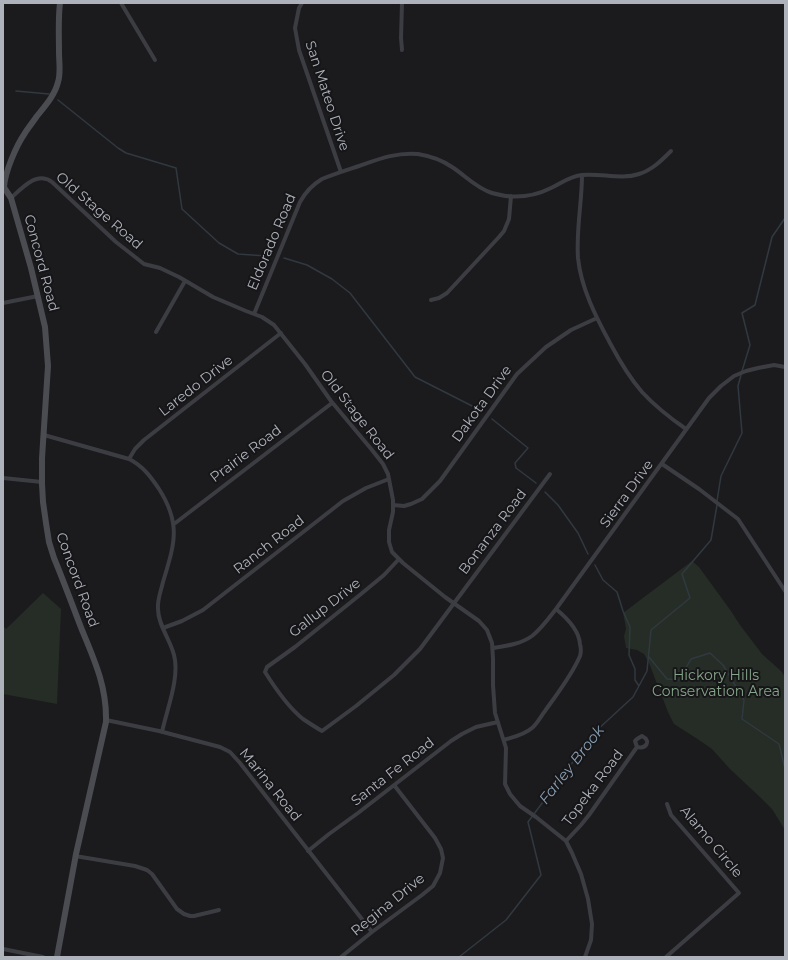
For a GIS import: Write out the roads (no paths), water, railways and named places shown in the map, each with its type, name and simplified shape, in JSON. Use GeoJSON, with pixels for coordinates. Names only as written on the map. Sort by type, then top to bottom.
{"type":"FeatureCollection","features":[{"type":"Feature","properties":{"kind":"main road"},"geometry":{"type":"LineString","coordinates":[[4,187],[4,181],[8,169],[24,134],[44,108],[58,83],[60,71],[60,3]]}},
{"type":"Feature","properties":{"kind":"main road","name":"Concord Road"},"geometry":{"type":"LineString","coordinates":[[4,187],[11,198],[45,327],[47,359],[42,482],[43,502],[49,542],[94,659],[105,696],[106,720],[75,856],[58,957]]}},
{"type":"Feature","properties":{"kind":"street"},"geometry":{"type":"LineString","coordinates":[[120,3],[155,60]]}},
{"type":"Feature","properties":{"kind":"street","name":"San Mateo Drive"},"geometry":{"type":"LineString","coordinates":[[302,3],[299,8],[295,28],[299,50],[341,172]]}},
{"type":"Feature","properties":{"kind":"street"},"geometry":{"type":"LineString","coordinates":[[402,3],[402,50]]}},
{"type":"Feature","properties":{"kind":"street","name":"Eldorado Road"},"geometry":{"type":"LineString","coordinates":[[254,314],[305,193],[318,181],[341,172],[381,158],[394,155],[418,154],[434,158],[448,164],[470,182],[485,190],[510,196],[525,196],[548,190],[566,179],[582,175],[627,177],[638,175],[650,169],[671,151]]}},
{"type":"Feature","properties":{"kind":"street"},"geometry":{"type":"LineString","coordinates":[[582,175],[578,227],[578,258],[592,309],[630,377],[659,409],[686,429]]}},
{"type":"Feature","properties":{"kind":"street","name":"Old Stage Road"},"geometry":{"type":"LineString","coordinates":[[11,198],[27,184],[36,179],[46,178],[116,242],[144,264],[160,268],[213,297],[262,317],[274,325],[305,364],[332,403],[383,464],[388,474],[393,500],[389,530],[389,542],[392,552],[425,582],[479,621],[488,630],[493,648],[495,713],[506,748],[505,784],[510,794],[520,806],[542,821],[566,841],[572,853],[581,874],[588,899],[592,924],[591,940],[585,957]]}},
{"type":"Feature","properties":{"kind":"street"},"geometry":{"type":"LineString","coordinates":[[431,300],[439,298],[447,293],[500,237],[509,220],[510,196]]}},
{"type":"Feature","properties":{"kind":"street"},"geometry":{"type":"LineString","coordinates":[[156,332],[185,281]]}},
{"type":"Feature","properties":{"kind":"street"},"geometry":{"type":"LineString","coordinates":[[3,303],[38,296]]}},
{"type":"Feature","properties":{"kind":"street","name":"Dakota Drive"},"geometry":{"type":"LineString","coordinates":[[393,505],[404,506],[422,499],[440,481],[517,374],[558,338],[597,318]]}},
{"type":"Feature","properties":{"kind":"street","name":"Laredo Drive"},"geometry":{"type":"LineString","coordinates":[[129,459],[135,449],[144,440],[281,333]]}},
{"type":"Feature","properties":{"kind":"street","name":"Sierra Drive"},"geometry":{"type":"LineString","coordinates":[[493,648],[506,646],[525,640],[533,635],[556,609],[686,429],[709,398],[721,386],[734,376],[746,371],[774,365],[785,367]]}},
{"type":"Feature","properties":{"kind":"street","name":"Prairie Road"},"geometry":{"type":"LineString","coordinates":[[174,524],[332,403]]}},
{"type":"Feature","properties":{"kind":"street"},"geometry":{"type":"LineString","coordinates":[[44,435],[129,459],[141,467],[151,478],[167,504],[174,524],[173,548],[158,602],[158,613],[173,653],[176,669],[162,732]]}},
{"type":"Feature","properties":{"kind":"street"},"geometry":{"type":"LineString","coordinates":[[662,464],[699,489],[738,519],[785,591]]}},
{"type":"Feature","properties":{"kind":"street","name":"Bonanza Road"},"geometry":{"type":"LineString","coordinates":[[265,672],[270,681],[292,709],[303,719],[322,731],[394,676],[420,649],[550,474]]}},
{"type":"Feature","properties":{"kind":"street"},"geometry":{"type":"LineString","coordinates":[[3,478],[42,482]]}},
{"type":"Feature","properties":{"kind":"street","name":"Ranch Road"},"geometry":{"type":"LineString","coordinates":[[163,628],[190,618],[203,610],[344,501],[366,488],[389,479]]}},
{"type":"Feature","properties":{"kind":"street","name":"Gallup Drive"},"geometry":{"type":"LineString","coordinates":[[265,672],[267,667],[384,575],[399,559]]}},
{"type":"Feature","properties":{"kind":"street"},"geometry":{"type":"LineString","coordinates":[[504,740],[523,734],[532,728],[561,689],[581,654],[580,642],[576,631],[571,623],[556,609]]}},
{"type":"Feature","properties":{"kind":"street","name":"Marina Road"},"geometry":{"type":"LineString","coordinates":[[106,720],[162,732],[220,747],[230,752],[372,932]]}},
{"type":"Feature","properties":{"kind":"street","name":"Santa Fe Road"},"geometry":{"type":"LineString","coordinates":[[308,851],[462,734],[476,727],[498,722]]}},
{"type":"Feature","properties":{"kind":"street","name":"Topeka Road"},"geometry":{"type":"LineString","coordinates":[[566,841],[589,815],[637,747]]}},
{"type":"Feature","properties":{"kind":"street","name":"Regina Drive"},"geometry":{"type":"LineString","coordinates":[[342,957],[372,932],[422,895],[432,886],[440,873],[443,858],[441,849],[435,838],[394,785]]}},
{"type":"Feature","properties":{"kind":"street","name":"Alamo Circle"},"geometry":{"type":"LineString","coordinates":[[666,957],[739,893],[678,823],[672,815],[668,804]]}},
{"type":"Feature","properties":{"kind":"street"},"geometry":{"type":"LineString","coordinates":[[75,856],[135,866],[147,870],[152,874],[173,904],[184,914],[194,916],[219,910]]}},
{"type":"Feature","properties":{"kind":"street"},"geometry":{"type":"LineString","coordinates":[[3,948],[44,957]]}},
{"type":"Feature","properties":{"kind":"waterway"},"geometry":{"type":"LineString","coordinates":[[16,91],[49,94]]}},
{"type":"Feature","properties":{"kind":"waterway"},"geometry":{"type":"LineString","coordinates":[[58,100],[126,153],[176,168],[182,209],[219,243],[238,254],[266,256]]}},
{"type":"Feature","properties":{"kind":"waterway","name":"Farley Brook"},"geometry":{"type":"LineString","coordinates":[[742,371],[750,345],[742,313],[755,305],[772,237],[785,218]]}},
{"type":"Feature","properties":{"kind":"waterway"},"geometry":{"type":"LineString","coordinates":[[284,258],[307,265],[332,279],[350,293],[415,377],[482,411]]}},
{"type":"Feature","properties":{"kind":"waterway","name":"Farley Brook"},"geometry":{"type":"LineString","coordinates":[[717,501],[721,476],[742,433],[738,386],[741,375]]}},
{"type":"Feature","properties":{"kind":"waterway"},"geometry":{"type":"LineString","coordinates":[[492,419],[528,448],[515,463],[516,468],[536,483]]}},
{"type":"Feature","properties":{"kind":"waterway"},"geometry":{"type":"LineString","coordinates":[[545,492],[558,505],[578,533],[588,554]]}},
{"type":"Feature","properties":{"kind":"waterway","name":"Farley Brook"},"geometry":{"type":"LineString","coordinates":[[459,957],[506,920],[541,875],[528,822],[596,731],[633,697],[647,671],[651,630],[690,598],[682,574],[711,540],[717,505]]}},
{"type":"Feature","properties":{"kind":"waterway"},"geometry":{"type":"LineString","coordinates":[[595,565],[603,580],[617,592],[630,627],[629,655],[635,669],[635,680],[639,686]]}},
{"type":"Feature","properties":{"kind":"waterway"},"geometry":{"type":"LineString","coordinates":[[649,657],[667,679],[679,680],[691,659],[710,653],[723,665],[744,700],[742,719],[779,744],[785,769]]}},
{"type":"Feature","properties":{"kind":"park label","name":"Hickory Hills Conservation Area"},"geometry":{"type":"Point","coordinates":[716,684]}}]}
